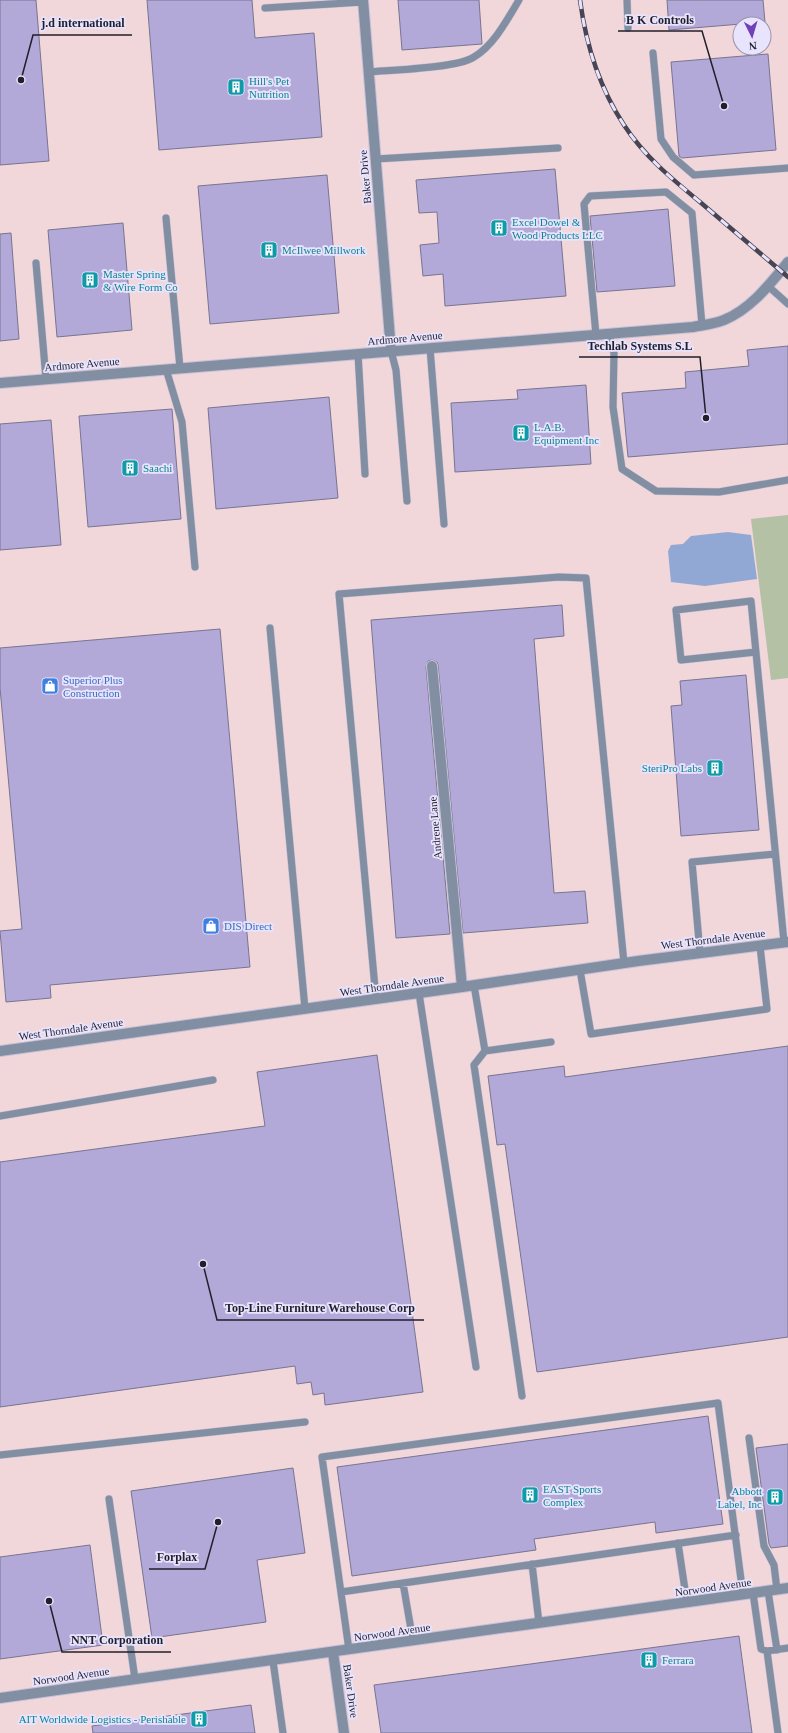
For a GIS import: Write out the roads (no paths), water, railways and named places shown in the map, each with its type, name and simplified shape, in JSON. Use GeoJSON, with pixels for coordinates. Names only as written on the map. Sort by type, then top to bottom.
{"type":"FeatureCollection","features":[{"type":"Feature","properties":{"kind":"street","name":"Baker Drive"},"geometry":{"type":"LineString","coordinates":[[363,1],[391,351]]}},
{"type":"Feature","properties":{"kind":"street","name":"Ardmore Avenue"},"geometry":{"type":"LineString","coordinates":[[0,383],[610,334],[702,325],[723,321],[745,308],[768,286],[788,262]]}},
{"type":"Feature","properties":{"kind":"street","name":"Andrene Lane"},"geometry":{"type":"LineString","coordinates":[[432,666],[462,987]]}},
{"type":"Feature","properties":{"kind":"street","name":"West Thorndale Avenue"},"geometry":{"type":"LineString","coordinates":[[0,1051],[624,963],[786,942]]}},
{"type":"Feature","properties":{"kind":"street","name":"Norwood Avenue"},"geometry":{"type":"LineString","coordinates":[[0,1698],[788,1588]]}},
{"type":"Feature","properties":{"kind":"street","name":"Baker Drive"},"geometry":{"type":"LineString","coordinates":[[333,1652],[344,1733]]}},
{"type":"Feature","properties":{"kind":"lane"},"geometry":{"type":"LineString","coordinates":[[369,72],[461,63],[474,58],[487,46],[507,21],[519,0]]}},
{"type":"Feature","properties":{"kind":"lane"},"geometry":{"type":"LineString","coordinates":[[627,0],[628,28]]}},
{"type":"Feature","properties":{"kind":"lane"},"geometry":{"type":"LineString","coordinates":[[265,8],[363,1]]}},
{"type":"Feature","properties":{"kind":"lane"},"geometry":{"type":"LineString","coordinates":[[652,53],[661,139],[673,156],[694,175],[788,168]]}},
{"type":"Feature","properties":{"kind":"lane"},"geometry":{"type":"LineString","coordinates":[[376,159],[558,148]]}},
{"type":"Feature","properties":{"kind":"lane"},"geometry":{"type":"LineString","coordinates":[[596,335],[584,204],[590,196],[666,192],[692,213],[702,325]]}},
{"type":"Feature","properties":{"kind":"lane"},"geometry":{"type":"LineString","coordinates":[[166,218],[180,368]]}},
{"type":"Feature","properties":{"kind":"lane"},"geometry":{"type":"LineString","coordinates":[[36,263],[46,379]]}},
{"type":"Feature","properties":{"kind":"lane"},"geometry":{"type":"LineString","coordinates":[[768,286],[788,304]]}},
{"type":"Feature","properties":{"kind":"lane"},"geometry":{"type":"LineString","coordinates":[[610,334],[614,353],[613,407],[622,469],[656,491],[719,492],[788,480]]}},
{"type":"Feature","properties":{"kind":"lane"},"geometry":{"type":"LineString","coordinates":[[430,348],[444,524]]}},
{"type":"Feature","properties":{"kind":"lane"},"geometry":{"type":"LineString","coordinates":[[391,351],[396,370],[407,501]]}},
{"type":"Feature","properties":{"kind":"lane"},"geometry":{"type":"LineString","coordinates":[[358,354],[365,474]]}},
{"type":"Feature","properties":{"kind":"lane"},"geometry":{"type":"LineString","coordinates":[[166,369],[182,422],[195,567]]}},
{"type":"Feature","properties":{"kind":"lane"},"geometry":{"type":"LineString","coordinates":[[376,999],[339,594],[559,577],[586,578],[624,963]]}},
{"type":"Feature","properties":{"kind":"lane"},"geometry":{"type":"LineString","coordinates":[[756,652],[681,660],[676,610],[751,601],[756,652],[775,854],[786,942]]}},
{"type":"Feature","properties":{"kind":"lane"},"geometry":{"type":"LineString","coordinates":[[270,628],[305,1009]]}},
{"type":"Feature","properties":{"kind":"lane"},"geometry":{"type":"LineString","coordinates":[[700,953],[692,862],[775,854]]}},
{"type":"Feature","properties":{"kind":"lane"},"geometry":{"type":"LineString","coordinates":[[580,970],[591,1034],[767,1009],[760,946]]}},
{"type":"Feature","properties":{"kind":"lane"},"geometry":{"type":"LineString","coordinates":[[474,985],[485,1051]]}},
{"type":"Feature","properties":{"kind":"lane"},"geometry":{"type":"LineString","coordinates":[[419,993],[476,1367]]}},
{"type":"Feature","properties":{"kind":"lane"},"geometry":{"type":"LineString","coordinates":[[522,1396],[474,1065],[485,1051],[552,1042]]}},
{"type":"Feature","properties":{"kind":"lane"},"geometry":{"type":"LineString","coordinates":[[0,1116],[213,1080]]}},
{"type":"Feature","properties":{"kind":"lane"},"geometry":{"type":"LineString","coordinates":[[349,1650],[322,1457],[718,1403],[736,1535],[761,1649],[767,1651],[788,1648]]}},
{"type":"Feature","properties":{"kind":"lane"},"geometry":{"type":"LineString","coordinates":[[0,1456],[305,1422]]}},
{"type":"Feature","properties":{"kind":"lane"},"geometry":{"type":"LineString","coordinates":[[749,1438],[764,1546],[774,1565],[772,1591],[777,1650]]}},
{"type":"Feature","properties":{"kind":"lane"},"geometry":{"type":"LineString","coordinates":[[109,1499],[135,1679]]}},
{"type":"Feature","properties":{"kind":"lane"},"geometry":{"type":"LineString","coordinates":[[341,1592],[736,1535]]}},
{"type":"Feature","properties":{"kind":"lane"},"geometry":{"type":"LineString","coordinates":[[678,1543],[687,1603]]}},
{"type":"Feature","properties":{"kind":"lane"},"geometry":{"type":"LineString","coordinates":[[532,1564],[539,1623]]}},
{"type":"Feature","properties":{"kind":"lane"},"geometry":{"type":"LineString","coordinates":[[403,1583],[413,1641]]}},
{"type":"Feature","properties":{"kind":"lane"},"geometry":{"type":"LineString","coordinates":[[767,1651],[778,1733]]}},
{"type":"Feature","properties":{"kind":"lane"},"geometry":{"type":"LineString","coordinates":[[273,1660],[284,1733]]}},
{"type":"Feature","properties":{"kind":"water"},"geometry":{"type":"Polygon","coordinates":[[[728,532],[751,535],[757,579],[705,586],[671,582],[668,551],[671,545],[683,544],[691,536],[728,532]]]}},
{"type":"Feature","properties":{"kind":"railway"},"geometry":{"type":"LineString","coordinates":[[580,0],[590,49],[607,96],[624,125],[640,147],[669,176],[788,277]]}},
{"type":"Feature","properties":{"kind":"place","name":"j.d international"},"geometry":{"type":"Point","coordinates":[21,80]}},
{"type":"Feature","properties":{"kind":"place","name":"Hill's Pet Nutrition"},"geometry":{"type":"Point","coordinates":[236,87]}},
{"type":"Feature","properties":{"kind":"place","name":"B K Controls"},"geometry":{"type":"Point","coordinates":[724,106]}},
{"type":"Feature","properties":{"kind":"place","name":"Excel Dowel & Wood Products LLC"},"geometry":{"type":"Point","coordinates":[499,228]}},
{"type":"Feature","properties":{"kind":"place","name":"McIlwee Millwork"},"geometry":{"type":"Point","coordinates":[269,250]}},
{"type":"Feature","properties":{"kind":"place","name":"Master Spring & Wire Form Co"},"geometry":{"type":"Point","coordinates":[90,280]}},
{"type":"Feature","properties":{"kind":"place","name":"Techlab Systems S.L"},"geometry":{"type":"Point","coordinates":[706,418]}},
{"type":"Feature","properties":{"kind":"place","name":"L.A.B. Equipment Inc"},"geometry":{"type":"Point","coordinates":[521,433]}},
{"type":"Feature","properties":{"kind":"place","name":"Saachi"},"geometry":{"type":"Point","coordinates":[130,468]}},
{"type":"Feature","properties":{"kind":"place","name":"Superior Plus Construction"},"geometry":{"type":"Point","coordinates":[50,686]}},
{"type":"Feature","properties":{"kind":"place","name":"SteriPro Labs"},"geometry":{"type":"Point","coordinates":[715,768]}},
{"type":"Feature","properties":{"kind":"place","name":"DIS Direct"},"geometry":{"type":"Point","coordinates":[211,926]}},
{"type":"Feature","properties":{"kind":"place","name":"Top-Line Furniture Warehouse Corp"},"geometry":{"type":"Point","coordinates":[203,1264]}},
{"type":"Feature","properties":{"kind":"place","name":"EAST Sports Complex"},"geometry":{"type":"Point","coordinates":[530,1495]}},
{"type":"Feature","properties":{"kind":"place","name":"Abbott Label, Inc"},"geometry":{"type":"Point","coordinates":[775,1497]}},
{"type":"Feature","properties":{"kind":"place","name":"Forplax"},"geometry":{"type":"Point","coordinates":[218,1522]}},
{"type":"Feature","properties":{"kind":"place","name":"NNT Corporation"},"geometry":{"type":"Point","coordinates":[49,1601]}},
{"type":"Feature","properties":{"kind":"place","name":"Ferrara"},"geometry":{"type":"Point","coordinates":[649,1660]}},
{"type":"Feature","properties":{"kind":"place","name":"AIT Worldwide Logistics - Perishable"},"geometry":{"type":"Point","coordinates":[199,1719]}}]}
